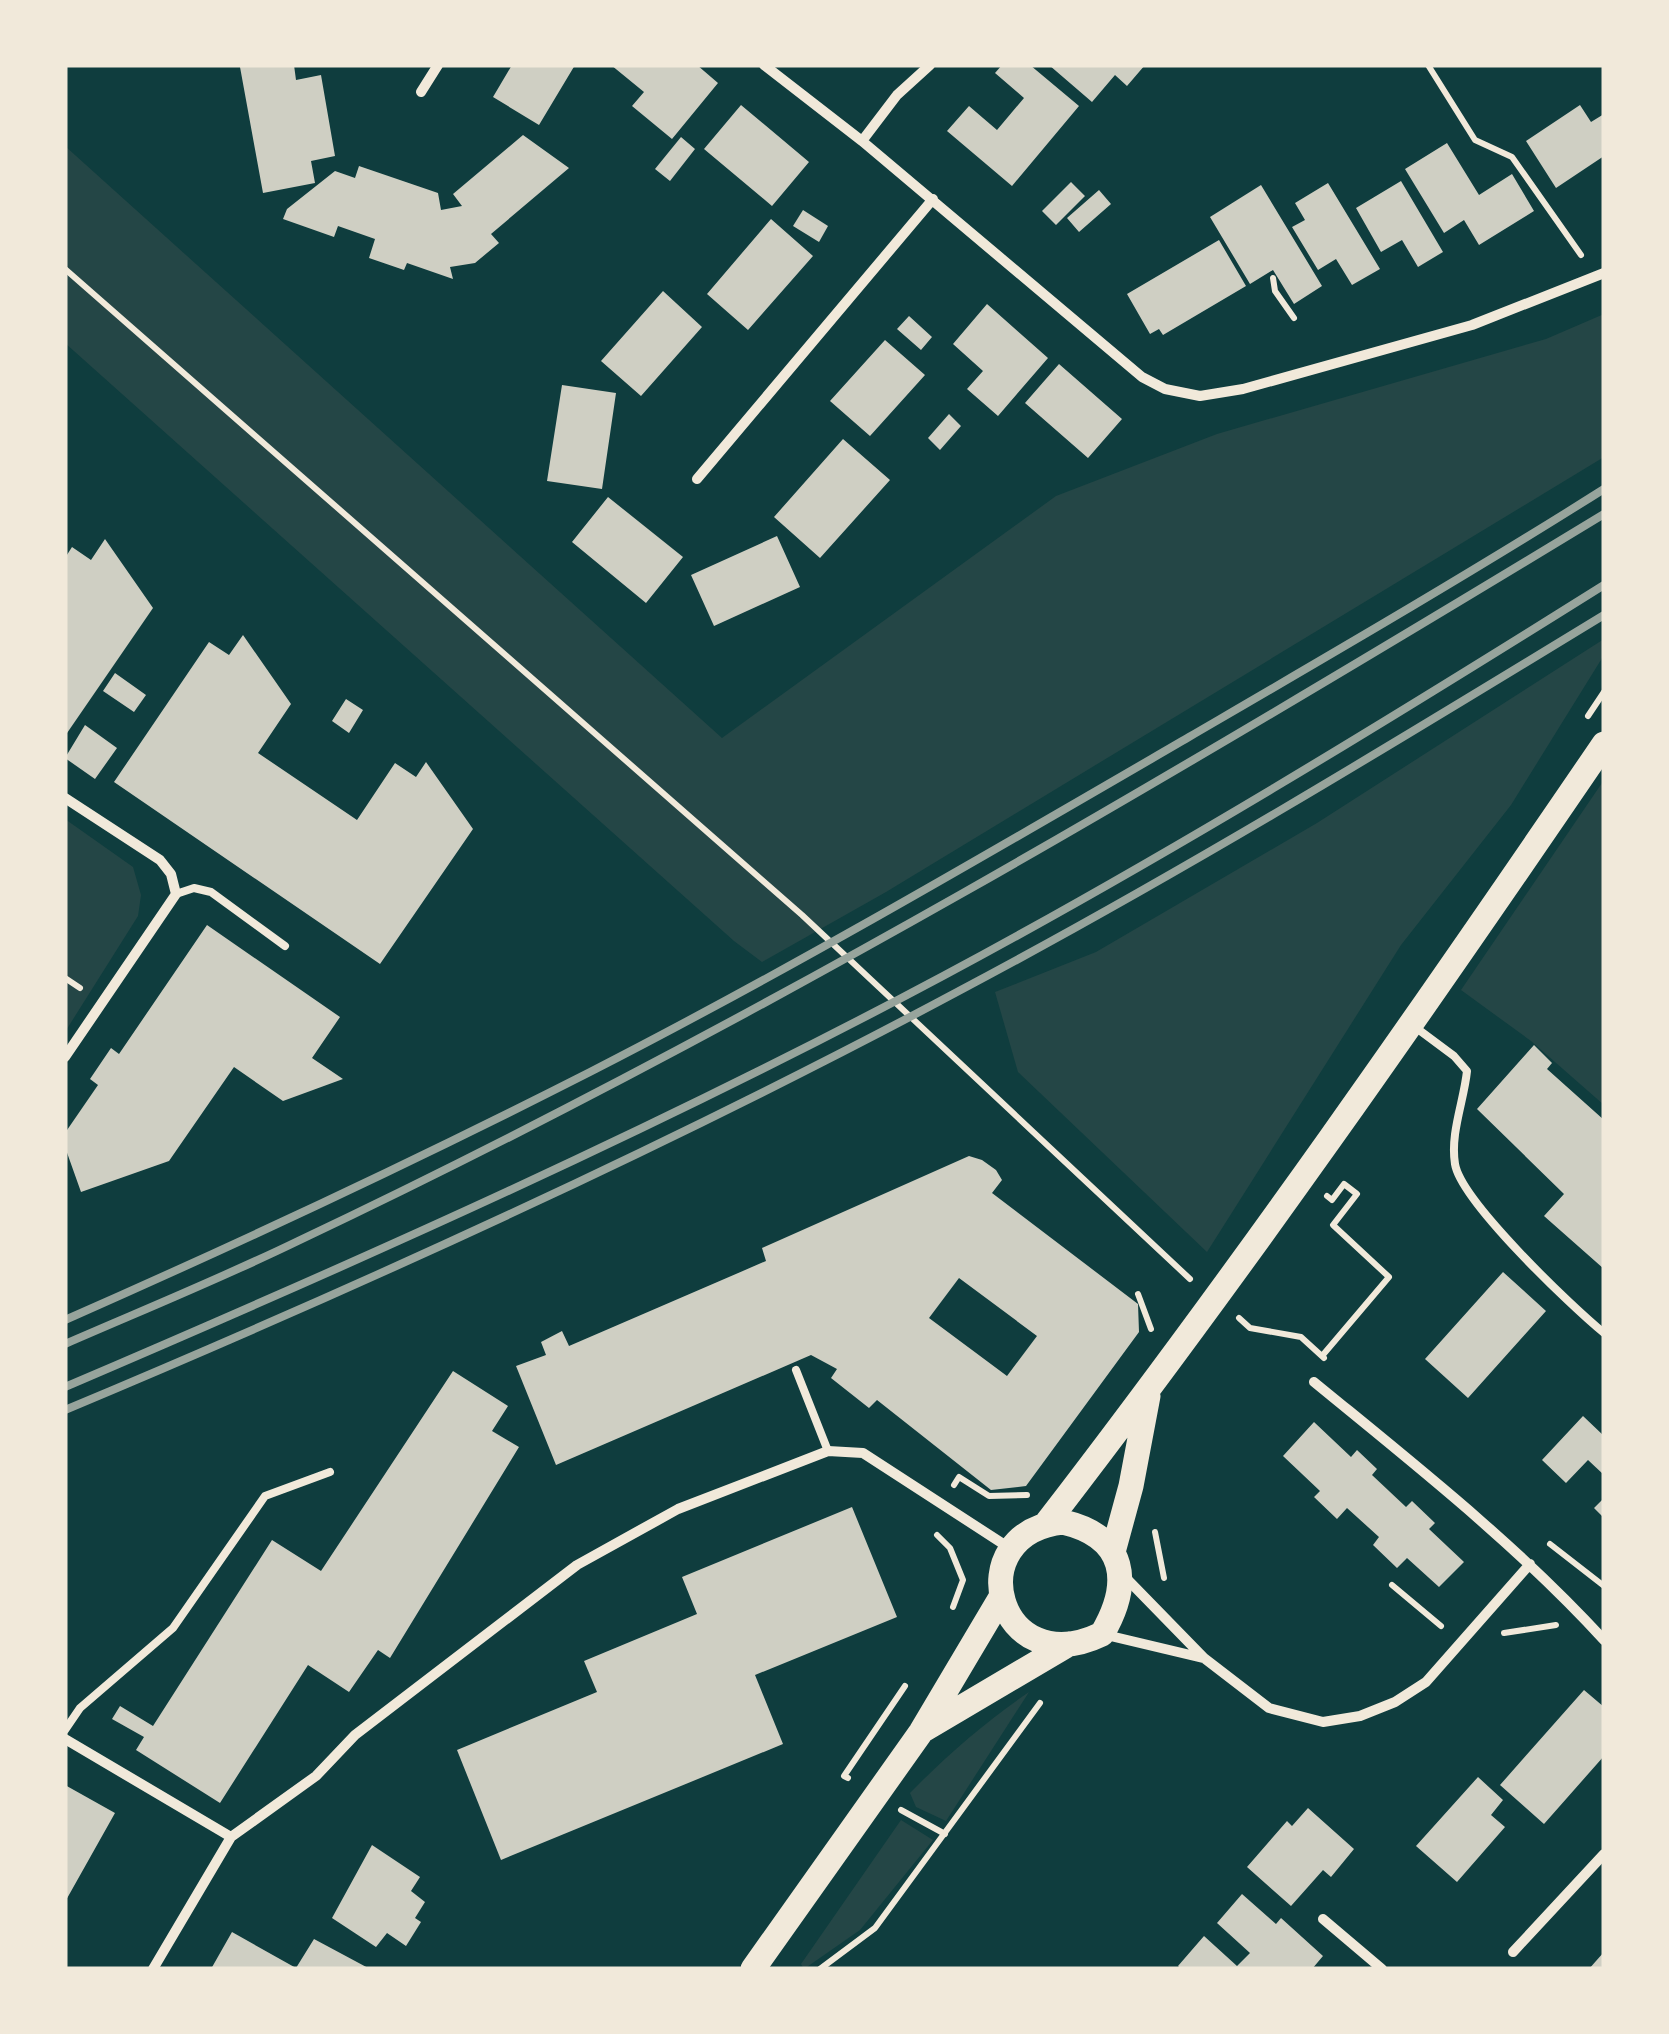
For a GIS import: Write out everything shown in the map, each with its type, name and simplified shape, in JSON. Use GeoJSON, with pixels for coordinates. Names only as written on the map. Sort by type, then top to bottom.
{"type":"FeatureCollection","features":[{"type":"Feature","properties":{"kind":"main road"},"geometry":{"type":"LineString","coordinates":[[1046,1524],[1149,1391],[1412,1026],[1604,744]]}},
{"type":"Feature","properties":{"kind":"main road"},"geometry":{"type":"LineString","coordinates":[[921,1732],[1069,1644],[1102,1634],[1121,1592],[1116,1561],[1149,1391]]}},
{"type":"Feature","properties":{"kind":"main road"},"geometry":{"type":"LineString","coordinates":[[1069,1644],[1039,1641],[1020,1631],[1009,1618],[1000,1598],[999,1580],[1011,1549],[1026,1532],[1063,1522],[1084,1527],[1098,1536],[1116,1561]]}},
{"type":"Feature","properties":{"kind":"main road"},"geometry":{"type":"LineString","coordinates":[[753,1969],[921,1732],[1000,1598]]}},
{"type":"Feature","properties":{"kind":"street"},"geometry":{"type":"LineString","coordinates":[[420,92],[438,65]]}},
{"type":"Feature","properties":{"kind":"street"},"geometry":{"type":"LineString","coordinates":[[764,65],[862,140],[1142,377],[1166,390],[1200,396],[1243,389],[1472,324],[1600,275]]}},
{"type":"Feature","properties":{"kind":"street"},"geometry":{"type":"LineString","coordinates":[[862,140],[897,95],[930,65]]}},
{"type":"Feature","properties":{"kind":"street"},"geometry":{"type":"LineString","coordinates":[[697,479],[933,199]]}},
{"type":"Feature","properties":{"kind":"street"},"geometry":{"type":"LineString","coordinates":[[65,798],[160,860],[171,874],[176,894],[65,1057]]}},
{"type":"Feature","properties":{"kind":"street"},"geometry":{"type":"LineString","coordinates":[[1314,1382],[1461,1502],[1530,1564],[1604,1640]]}},
{"type":"Feature","properties":{"kind":"street"},"geometry":{"type":"LineString","coordinates":[[153,1969],[231,1837],[316,1776],[355,1735],[577,1565],[678,1509],[828,1450],[863,1453],[1011,1549]]}},
{"type":"Feature","properties":{"kind":"street"},"geometry":{"type":"LineString","coordinates":[[1116,1561],[1161,1617],[1204,1658],[1269,1708],[1323,1722],[1360,1716],[1396,1702],[1426,1682],[1530,1564]]}},
{"type":"Feature","properties":{"kind":"street"},"geometry":{"type":"LineString","coordinates":[[1102,1634],[1204,1658]]}},
{"type":"Feature","properties":{"kind":"street"},"geometry":{"type":"LineString","coordinates":[[65,1738],[231,1837]]}},
{"type":"Feature","properties":{"kind":"street"},"geometry":{"type":"LineString","coordinates":[[1513,1952],[1604,1854]]}},
{"type":"Feature","properties":{"kind":"street"},"geometry":{"type":"LineString","coordinates":[[1324,1919],[1382,1969]]}},
{"type":"Feature","properties":{"kind":"lane"},"geometry":{"type":"LineString","coordinates":[[176,894],[194,888],[211,892],[285,946]]}},
{"type":"Feature","properties":{"kind":"lane"},"geometry":{"type":"LineString","coordinates":[[1412,1026],[1454,1056],[1467,1071],[1454,1135],[1455,1166],[1465,1191],[1538,1270],[1604,1333]]}},
{"type":"Feature","properties":{"kind":"lane"},"geometry":{"type":"LineString","coordinates":[[796,1370],[828,1450]]}},
{"type":"Feature","properties":{"kind":"lane"},"geometry":{"type":"LineString","coordinates":[[65,1730],[80,1708],[173,1628],[265,1496],[330,1472]]}},
{"type":"Feature","properties":{"kind":"path"},"geometry":{"type":"LineString","coordinates":[[1428,65],[1475,140],[1512,156],[1600,275]]}},
{"type":"Feature","properties":{"kind":"path"},"geometry":{"type":"LineString","coordinates":[[65,269],[802,915],[1192,1280]]}},
{"type":"Feature","properties":{"kind":"path"},"geometry":{"type":"LineString","coordinates":[[1274,278],[1275,291],[1294,318]]}},
{"type":"Feature","properties":{"kind":"path"},"geometry":{"type":"LineString","coordinates":[[1300,1178],[1332,1200],[1344,1184],[1358,1194],[1333,1225],[1388,1277],[1322,1356]]}},
{"type":"Feature","properties":{"kind":"path"},"geometry":{"type":"LineString","coordinates":[[1138,1294],[1157,1338]]}},
{"type":"Feature","properties":{"kind":"path"},"geometry":{"type":"LineString","coordinates":[[942,1503],[959,1477],[989,1496],[1029,1495]]}},
{"type":"Feature","properties":{"kind":"path"},"geometry":{"type":"LineString","coordinates":[[1392,1584],[1460,1642]]}},
{"type":"Feature","properties":{"kind":"path"},"geometry":{"type":"LineString","coordinates":[[1500,1634],[1559,1624],[1576,1610]]}},
{"type":"Feature","properties":{"kind":"path"},"geometry":{"type":"LineString","coordinates":[[820,1969],[876,1928],[1041,1702]]}},
{"type":"Feature","properties":{"kind":"shaded area"},"geometry":{"type":"Polygon","coordinates":[[[65,146],[722,738],[1056,496],[1217,434],[1546,339],[1604,314],[1604,457],[886,892],[762,962],[65,343],[65,146]]]}},
{"type":"Feature","properties":{"kind":"shaded area"},"geometry":{"type":"Polygon","coordinates":[[[1604,639],[1604,655],[1511,805],[1401,945],[1207,1252],[1018,1072],[995,992],[1096,952],[1317,823],[1604,639]]]}},
{"type":"Feature","properties":{"kind":"shaded area"},"geometry":{"type":"Polygon","coordinates":[[[1604,780],[1604,1105],[1531,1041],[1461,990],[1604,780]]]}},
{"type":"Feature","properties":{"kind":"shaded area"},"geometry":{"type":"Polygon","coordinates":[[[65,819],[133,867],[141,895],[138,916],[65,1032],[65,819]]]}},
{"type":"Feature","properties":{"kind":"shaded area"},"geometry":{"type":"Polygon","coordinates":[[[1029,1692],[946,1821],[916,1807],[910,1793],[967,1740],[1029,1692]]]}},
{"type":"Feature","properties":{"kind":"shaded area"},"geometry":{"type":"Polygon","coordinates":[[[901,1820],[933,1840],[860,1930],[804,1969],[801,1964],[901,1820]]]}},
{"type":"Feature","properties":{"kind":"building"},"geometry":{"type":"Polygon","coordinates":[[[294,65],[296,80],[321,75],[335,156],[311,161],[315,183],[263,193],[240,67],[294,65]]]}},
{"type":"Feature","properties":{"kind":"building"},"geometry":{"type":"Polygon","coordinates":[[[512,65],[575,65],[539,125],[493,97],[512,65]]]}},
{"type":"Feature","properties":{"kind":"building"},"geometry":{"type":"Polygon","coordinates":[[[611,65],[697,65],[718,83],[672,139],[632,106],[644,92],[611,65]]]}},
{"type":"Feature","properties":{"kind":"building"},"geometry":{"type":"Polygon","coordinates":[[[1002,65],[1030,65],[1079,106],[1012,186],[947,131],[969,106],[997,130],[1024,98],[995,73],[1002,65]]]}},
{"type":"Feature","properties":{"kind":"building"},"geometry":{"type":"Polygon","coordinates":[[[1049,65],[1145,65],[1127,86],[1115,75],[1092,102],[1049,65]]]}},
{"type":"Feature","properties":{"kind":"building"},"geometry":{"type":"Polygon","coordinates":[[[741,105],[809,162],[772,206],[704,149],[741,105]]]}},
{"type":"Feature","properties":{"kind":"building"},"geometry":{"type":"Polygon","coordinates":[[[1580,105],[1591,122],[1604,114],[1604,156],[1556,188],[1526,141],[1580,105]]]}},
{"type":"Feature","properties":{"kind":"building"},"geometry":{"type":"Polygon","coordinates":[[[523,135],[569,168],[491,234],[499,243],[475,263],[450,267],[453,279],[407,263],[404,270],[369,258],[375,239],[338,226],[334,237],[283,219],[287,209],[335,171],[355,178],[359,166],[438,193],[441,210],[462,206],[453,194],[523,135]]]}},
{"type":"Feature","properties":{"kind":"building"},"geometry":{"type":"Polygon","coordinates":[[[681,137],[695,149],[670,181],[655,169],[681,137]]]}},
{"type":"Feature","properties":{"kind":"building"},"geometry":{"type":"Polygon","coordinates":[[[1447,143],[1479,195],[1512,174],[1534,211],[1479,245],[1464,220],[1444,233],[1405,169],[1447,143]]]}},
{"type":"Feature","properties":{"kind":"building"},"geometry":{"type":"Polygon","coordinates":[[[1401,181],[1443,252],[1418,267],[1402,240],[1381,252],[1356,208],[1401,181]]]}},
{"type":"Feature","properties":{"kind":"building"},"geometry":{"type":"Polygon","coordinates":[[[1071,182],[1085,196],[1056,225],[1042,211],[1071,182]]]}},
{"type":"Feature","properties":{"kind":"building"},"geometry":{"type":"Polygon","coordinates":[[[1328,183],[1380,269],[1352,285],[1336,259],[1318,270],[1292,227],[1305,220],[1295,203],[1328,183]]]}},
{"type":"Feature","properties":{"kind":"building"},"geometry":{"type":"Polygon","coordinates":[[[1261,185],[1322,286],[1294,304],[1273,270],[1250,284],[1210,217],[1261,185]]]}},
{"type":"Feature","properties":{"kind":"building"},"geometry":{"type":"Polygon","coordinates":[[[1099,190],[1111,204],[1079,232],[1067,218],[1099,190]]]}},
{"type":"Feature","properties":{"kind":"building"},"geometry":{"type":"Polygon","coordinates":[[[803,210],[828,226],[819,242],[793,226],[803,210]]]}},
{"type":"Feature","properties":{"kind":"building"},"geometry":{"type":"Polygon","coordinates":[[[771,219],[813,256],[748,330],[707,294],[771,219]]]}},
{"type":"Feature","properties":{"kind":"building"},"geometry":{"type":"Polygon","coordinates":[[[1219,240],[1246,286],[1163,335],[1159,329],[1150,334],[1127,294],[1219,240]]]}},
{"type":"Feature","properties":{"kind":"building"},"geometry":{"type":"Polygon","coordinates":[[[663,291],[702,327],[641,396],[601,361],[663,291]]]}},
{"type":"Feature","properties":{"kind":"building"},"geometry":{"type":"Polygon","coordinates":[[[987,304],[1048,358],[998,416],[967,389],[983,371],[953,344],[987,304]]]}},
{"type":"Feature","properties":{"kind":"building"},"geometry":{"type":"Polygon","coordinates":[[[909,316],[932,337],[921,350],[897,329],[909,316]]]}},
{"type":"Feature","properties":{"kind":"building"},"geometry":{"type":"Polygon","coordinates":[[[885,340],[925,375],[870,436],[830,401],[885,340]]]}},
{"type":"Feature","properties":{"kind":"building"},"geometry":{"type":"Polygon","coordinates":[[[1059,364],[1122,419],[1088,458],[1025,403],[1059,364]]]}},
{"type":"Feature","properties":{"kind":"building"},"geometry":{"type":"Polygon","coordinates":[[[562,385],[616,393],[602,489],[547,481],[562,385]]]}},
{"type":"Feature","properties":{"kind":"building"},"geometry":{"type":"Polygon","coordinates":[[[949,414],[961,426],[940,450],[928,438],[949,414]]]}},
{"type":"Feature","properties":{"kind":"building"},"geometry":{"type":"Polygon","coordinates":[[[843,439],[890,480],[820,558],[774,517],[843,439]]]}},
{"type":"Feature","properties":{"kind":"building"},"geometry":{"type":"Polygon","coordinates":[[[608,497],[683,557],[646,603],[572,542],[608,497]]]}},
{"type":"Feature","properties":{"kind":"building"},"geometry":{"type":"Polygon","coordinates":[[[777,536],[800,587],[714,626],[691,575],[777,536]]]}},
{"type":"Feature","properties":{"kind":"building"},"geometry":{"type":"Polygon","coordinates":[[[105,539],[153,608],[65,736],[65,558],[72,547],[91,560],[105,539]]]}},
{"type":"Feature","properties":{"kind":"building"},"geometry":{"type":"Polygon","coordinates":[[[243,635],[291,704],[258,753],[357,820],[395,763],[416,777],[426,762],[473,829],[380,964],[114,782],[209,642],[229,655],[243,635]]]}},
{"type":"Feature","properties":{"kind":"building"},"geometry":{"type":"Polygon","coordinates":[[[115,673],[146,695],[134,712],[103,691],[115,673]]]}},
{"type":"Feature","properties":{"kind":"building"},"geometry":{"type":"Polygon","coordinates":[[[346,699],[363,710],[349,733],[332,721],[346,699]]]}},
{"type":"Feature","properties":{"kind":"building"},"geometry":{"type":"Polygon","coordinates":[[[85,725],[117,748],[95,779],[65,758],[85,725]]]}},
{"type":"Feature","properties":{"kind":"building"},"geometry":{"type":"Polygon","coordinates":[[[207,925],[340,1017],[312,1058],[343,1079],[283,1101],[234,1067],[169,1161],[81,1192],[65,1147],[65,1133],[98,1085],[90,1079],[111,1048],[119,1054],[207,925]]]}},
{"type":"Feature","properties":{"kind":"building"},"geometry":{"type":"Polygon","coordinates":[[[1534,1045],[1552,1063],[1547,1069],[1604,1120],[1604,1269],[1544,1216],[1564,1194],[1477,1109],[1534,1045]]]}},
{"type":"Feature","properties":{"kind":"building"},"geometry":{"type":"Polygon","coordinates":[[[969,1156],[996,1170],[1002,1180],[992,1193],[1138,1304],[1139,1332],[1026,1486],[991,1490],[877,1400],[869,1408],[831,1378],[837,1369],[811,1355],[556,1465],[516,1366],[546,1355],[541,1342],[562,1331],[569,1346],[766,1261],[762,1248],[969,1156]],[[959,1278],[929,1318],[1007,1376],[1037,1336],[959,1278]]]}},
{"type":"Feature","properties":{"kind":"building"},"geometry":{"type":"Polygon","coordinates":[[[1503,1272],[1546,1311],[1468,1398],[1425,1359],[1503,1272]]]}},
{"type":"Feature","properties":{"kind":"building"},"geometry":{"type":"Polygon","coordinates":[[[453,1371],[508,1406],[492,1431],[519,1447],[390,1658],[378,1650],[349,1692],[308,1665],[220,1803],[136,1750],[144,1737],[112,1719],[120,1706],[153,1726],[272,1540],[321,1571],[453,1371]]]}},
{"type":"Feature","properties":{"kind":"building"},"geometry":{"type":"Polygon","coordinates":[[[1583,1416],[1604,1436],[1604,1475],[1588,1460],[1566,1483],[1542,1460],[1583,1416]]]}},
{"type":"Feature","properties":{"kind":"building"},"geometry":{"type":"Polygon","coordinates":[[[1314,1422],[1351,1457],[1357,1450],[1377,1469],[1372,1475],[1406,1507],[1412,1501],[1435,1523],[1429,1529],[1464,1562],[1439,1587],[1407,1558],[1397,1568],[1373,1545],[1379,1537],[1347,1508],[1337,1519],[1314,1497],[1320,1491],[1283,1456],[1314,1422]]]}},
{"type":"Feature","properties":{"kind":"building"},"geometry":{"type":"Polygon","coordinates":[[[1604,1498],[1604,1518],[1594,1508],[1604,1498]]]}},
{"type":"Feature","properties":{"kind":"building"},"geometry":{"type":"Polygon","coordinates":[[[852,1507],[897,1617],[755,1675],[783,1744],[501,1860],[457,1750],[597,1692],[584,1661],[697,1614],[682,1577],[852,1507]]]}},
{"type":"Feature","properties":{"kind":"building"},"geometry":{"type":"Polygon","coordinates":[[[1584,1690],[1604,1707],[1604,1756],[1544,1824],[1500,1785],[1584,1690]]]}},
{"type":"Feature","properties":{"kind":"building"},"geometry":{"type":"Polygon","coordinates":[[[1478,1777],[1503,1800],[1491,1815],[1505,1827],[1457,1882],[1416,1846],[1478,1777]]]}},
{"type":"Feature","properties":{"kind":"building"},"geometry":{"type":"Polygon","coordinates":[[[65,1785],[115,1813],[65,1902],[65,1785]]]}},
{"type":"Feature","properties":{"kind":"building"},"geometry":{"type":"Polygon","coordinates":[[[1308,1808],[1354,1849],[1331,1877],[1323,1870],[1291,1906],[1247,1867],[1287,1821],[1292,1826],[1308,1808]]]}},
{"type":"Feature","properties":{"kind":"building"},"geometry":{"type":"Polygon","coordinates":[[[372,1845],[420,1877],[411,1891],[425,1902],[415,1918],[421,1922],[406,1946],[387,1933],[376,1947],[332,1918],[372,1845]]]}},
{"type":"Feature","properties":{"kind":"building"},"geometry":{"type":"Polygon","coordinates":[[[1242,1894],[1276,1924],[1281,1918],[1323,1956],[1312,1969],[1178,1966],[1204,1936],[1237,1966],[1250,1953],[1217,1923],[1242,1894]]]}},
{"type":"Feature","properties":{"kind":"building"},"geometry":{"type":"Polygon","coordinates":[[[232,1932],[296,1968],[314,1939],[370,1969],[211,1969],[232,1932]]]}},
{"type":"Feature","properties":{"kind":"building"},"geometry":{"type":"Polygon","coordinates":[[[1604,1952],[1604,1969],[1589,1969],[1596,1961],[1604,1952]]]}},
{"type":"Feature","properties":{"kind":"railway"},"geometry":{"type":"LineString","coordinates":[[65,1320],[460,1137],[741,992],[1241,707],[1604,489]]}},
{"type":"Feature","properties":{"kind":"railway"},"geometry":{"type":"LineString","coordinates":[[65,1344],[269,1255],[632,1074],[1123,801],[1604,514]]}},
{"type":"Feature","properties":{"kind":"railway"},"geometry":{"type":"LineString","coordinates":[[65,1387],[508,1191],[836,1032],[1194,835],[1604,585]]}},
{"type":"Feature","properties":{"kind":"railway"},"geometry":{"type":"LineString","coordinates":[[65,1410],[516,1212],[848,1049],[1203,856],[1604,615]]}}]}
